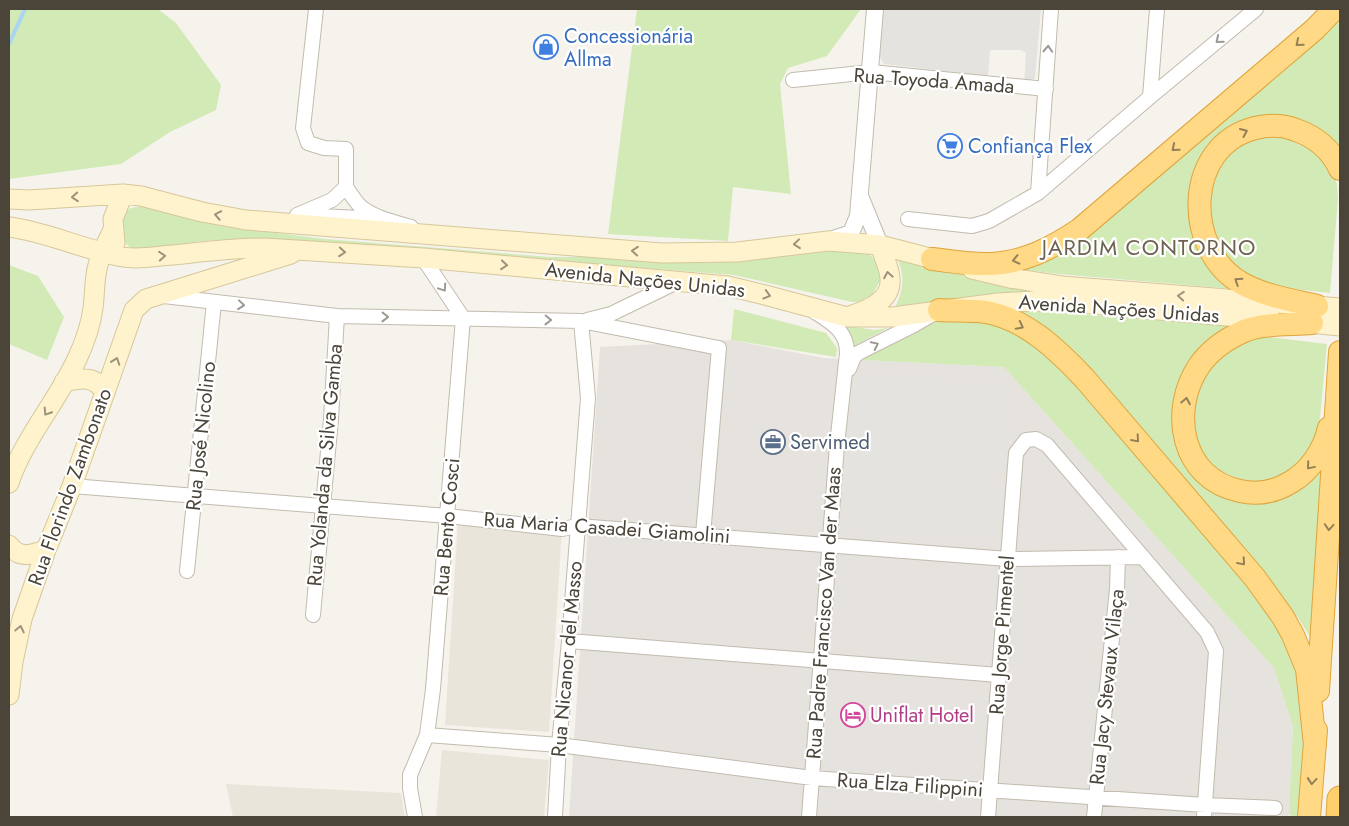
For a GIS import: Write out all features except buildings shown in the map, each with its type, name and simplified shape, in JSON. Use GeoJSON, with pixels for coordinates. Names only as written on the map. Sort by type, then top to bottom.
{"type":"FeatureCollection","features":[{"type":"Feature","properties":{"kind":"highway"},"geometry":{"type":"LineString","coordinates":[[932,259],[990,264],[1028,257],[1046,251],[1061,242],[1079,230],[1315,29],[1334,9]]}},
{"type":"Feature","properties":{"kind":"highway"},"geometry":{"type":"LineString","coordinates":[[1314,315],[1250,288],[1230,276],[1212,255],[1202,230],[1198,208],[1200,189],[1209,164],[1223,146],[1239,134],[1262,126],[1289,127],[1313,137],[1330,152],[1340,169]]}},
{"type":"Feature","properties":{"kind":"highway"},"geometry":{"type":"LineString","coordinates":[[940,310],[986,312],[1023,326],[1070,363],[1104,401],[1255,578],[1283,617],[1293,635],[1307,669],[1315,745]]}},
{"type":"Feature","properties":{"kind":"highway"},"geometry":{"type":"LineString","coordinates":[[1314,315],[1245,331],[1220,344],[1200,365],[1189,386],[1183,414],[1183,431],[1186,445],[1196,464],[1202,471],[1224,487],[1252,494],[1269,492],[1283,487],[1296,479],[1309,468],[1328,436],[1339,371]]}},
{"type":"Feature","properties":{"kind":"highway"},"geometry":{"type":"LineString","coordinates":[[1309,817],[1339,371]]}},
{"type":"Feature","properties":{"kind":"highway"},"geometry":{"type":"LineString","coordinates":[[1338,817],[1340,799]]}},
{"type":"Feature","properties":{"kind":"main road","name":"Avenida Nações Unidas"},"geometry":{"type":"LineString","coordinates":[[9,199],[29,200],[123,194],[140,196],[202,212],[246,220],[687,253],[737,252],[828,241],[880,245],[1010,278],[1062,286],[1314,315],[1340,326]]}},
{"type":"Feature","properties":{"kind":"main road","name":"Rua Florindo Zambonato"},"geometry":{"type":"LineString","coordinates":[[9,483],[22,450],[57,397],[77,357],[93,309],[97,268],[102,252],[113,230],[113,219],[123,194]]}},
{"type":"Feature","properties":{"kind":"main road","name":"Avenida Nações Unidas"},"geometry":{"type":"LineString","coordinates":[[9,227],[35,232],[124,257],[148,257],[243,248],[304,250],[423,258],[680,281],[746,290],[847,318],[893,317],[998,303],[1069,302],[1314,315],[1340,308]]}},
{"type":"Feature","properties":{"kind":"main road"},"geometry":{"type":"LineString","coordinates":[[113,230],[115,245],[124,257]]}},
{"type":"Feature","properties":{"kind":"main road"},"geometry":{"type":"LineString","coordinates":[[847,318],[869,309],[887,293],[890,278],[880,245]]}},
{"type":"Feature","properties":{"kind":"main road"},"geometry":{"type":"LineString","coordinates":[[80,246],[89,266],[94,284],[93,309]]}},
{"type":"Feature","properties":{"kind":"main road","name":"Rua Florindo Zambonato"},"geometry":{"type":"LineString","coordinates":[[9,695],[13,662],[22,619],[46,550],[72,486],[134,310],[146,298],[304,250]]}},
{"type":"Feature","properties":{"kind":"main road"},"geometry":{"type":"LineString","coordinates":[[64,382],[83,377],[91,379],[99,384],[105,393]]}},
{"type":"Feature","properties":{"kind":"main road"},"geometry":{"type":"LineString","coordinates":[[9,545],[13,551],[21,555],[33,555],[46,550]]}},
{"type":"Feature","properties":{"kind":"street"},"geometry":{"type":"LineString","coordinates":[[316,9],[303,128],[308,143],[324,148],[346,149],[346,187],[360,206],[387,220],[441,236]]}},
{"type":"Feature","properties":{"kind":"street"},"geometry":{"type":"LineString","coordinates":[[828,241],[851,233],[858,216],[875,9]]}},
{"type":"Feature","properties":{"kind":"street"},"geometry":{"type":"LineString","coordinates":[[1038,193],[1051,9]]}},
{"type":"Feature","properties":{"kind":"street"},"geometry":{"type":"LineString","coordinates":[[1150,97],[1157,9]]}},
{"type":"Feature","properties":{"kind":"street"},"geometry":{"type":"LineString","coordinates":[[908,219],[972,226],[989,221],[1038,193],[1256,9]]}},
{"type":"Feature","properties":{"kind":"street","name":"Rua Toyoda Amada"},"geometry":{"type":"LineString","coordinates":[[793,80],[871,72],[1046,89]]}},
{"type":"Feature","properties":{"kind":"street"},"geometry":{"type":"LineString","coordinates":[[297,215],[332,200],[346,187]]}},
{"type":"Feature","properties":{"kind":"street"},"geometry":{"type":"LineString","coordinates":[[860,195],[880,245]]}},
{"type":"Feature","properties":{"kind":"street"},"geometry":{"type":"LineString","coordinates":[[246,220],[297,215],[387,220]]}},
{"type":"Feature","properties":{"kind":"street"},"geometry":{"type":"LineString","coordinates":[[423,258],[463,318]]}},
{"type":"Feature","properties":{"kind":"street"},"geometry":{"type":"LineString","coordinates":[[581,321],[611,314],[680,281]]}},
{"type":"Feature","properties":{"kind":"street"},"geometry":{"type":"LineString","coordinates":[[158,295],[337,316],[581,321],[719,348],[703,535]]}},
{"type":"Feature","properties":{"kind":"street","name":"Rua José Nicolino"},"geometry":{"type":"LineString","coordinates":[[187,571],[196,497],[214,302]]}},
{"type":"Feature","properties":{"kind":"street","name":"Rua Padre Francisco Van der Maas"},"geometry":{"type":"LineString","coordinates":[[806,306],[843,334],[847,346],[829,544],[809,817]]}},
{"type":"Feature","properties":{"kind":"street","name":"Rua Padre Francisco Van der Maas"},"geometry":{"type":"LineString","coordinates":[[844,379],[854,357],[858,353],[940,310]]}},
{"type":"Feature","properties":{"kind":"street","name":"Rua Yolanda da Silva Gamba"},"geometry":{"type":"LineString","coordinates":[[313,615],[332,420],[337,316]]}},
{"type":"Feature","properties":{"kind":"street","name":"Rua Bento Cosci"},"geometry":{"type":"LineString","coordinates":[[415,817],[410,788],[410,775],[426,735],[433,689],[463,318]]}},
{"type":"Feature","properties":{"kind":"street","name":"Rua Nicanor del Masso"},"geometry":{"type":"LineString","coordinates":[[555,817],[559,745],[588,398],[581,321]]}},
{"type":"Feature","properties":{"kind":"street","name":"Rua Jorge Pimentel"},"geometry":{"type":"LineString","coordinates":[[988,817],[1016,453],[1026,440],[1036,439],[1047,444],[1143,557]]}},
{"type":"Feature","properties":{"kind":"street","name":"Rua Maria Casadei Giamolini"},"geometry":{"type":"LineString","coordinates":[[72,486],[448,516],[562,528],[578,526],[1008,559],[1143,557]]}},
{"type":"Feature","properties":{"kind":"street","name":"Rua Jacy Stevaux Vilaça"},"geometry":{"type":"LineString","coordinates":[[1094,817],[1117,588],[1118,557]]}},
{"type":"Feature","properties":{"kind":"street"},"geometry":{"type":"LineString","coordinates":[[1143,557],[1207,632],[1216,651],[1205,811]]}},
{"type":"Feature","properties":{"kind":"street"},"geometry":{"type":"LineString","coordinates":[[569,641],[999,675]]}},
{"type":"Feature","properties":{"kind":"street","name":"Rua Elza Filippini"},"geometry":{"type":"LineString","coordinates":[[426,735],[559,745],[812,778],[1096,798],[1205,811],[1275,808]]}},
{"type":"Feature","properties":{"kind":"shaded area"},"geometry":{"type":"Polygon","coordinates":[[[880,9],[1041,9],[1035,78],[1024,85],[1026,53],[1021,50],[990,51],[988,76],[884,64],[878,54],[880,9]]]}},
{"type":"Feature","properties":{"kind":"shaded area"},"geometry":{"type":"Polygon","coordinates":[[[731,340],[824,358],[1004,367],[1274,668],[1293,727],[1289,817],[569,817],[600,347],[731,340]]]}},
{"type":"Feature","properties":{"kind":"shaded area"},"geometry":{"type":"Polygon","coordinates":[[[857,379],[999,386],[992,536],[849,528],[857,379]]]}},
{"type":"Feature","properties":{"kind":"shaded area"},"geometry":{"type":"Polygon","coordinates":[[[458,521],[562,529],[549,732],[445,725],[458,521]]]}},
{"type":"Feature","properties":{"kind":"shaded area"},"geometry":{"type":"Polygon","coordinates":[[[442,750],[549,760],[544,817],[436,817],[442,750]]]}},
{"type":"Feature","properties":{"kind":"shaded area"},"geometry":{"type":"Polygon","coordinates":[[[226,784],[401,793],[405,817],[233,817],[226,784]]]}},
{"type":"Feature","properties":{"kind":"green space"},"geometry":{"type":"Polygon","coordinates":[[[9,9],[158,9],[176,23],[221,85],[216,110],[170,132],[121,164],[9,179],[9,9]]]}},
{"type":"Feature","properties":{"kind":"green space"},"geometry":{"type":"Polygon","coordinates":[[[637,9],[861,9],[827,56],[788,68],[780,84],[791,194],[733,187],[728,241],[608,234],[637,9]]]}},
{"type":"Feature","properties":{"kind":"green space"},"geometry":{"type":"Polygon","coordinates":[[[1340,17],[1340,151],[1275,119],[1195,178],[1234,289],[1019,269],[1340,17]]]}},
{"type":"Feature","properties":{"kind":"green space"},"geometry":{"type":"Polygon","coordinates":[[[1251,136],[1302,139],[1332,170],[1337,184],[1338,199],[1330,293],[1265,286],[1233,270],[1206,220],[1214,169],[1251,136]]]}},
{"type":"Feature","properties":{"kind":"green space"},"geometry":{"type":"Polygon","coordinates":[[[143,206],[220,226],[325,239],[550,257],[632,257],[707,263],[810,251],[854,251],[870,255],[875,260],[879,266],[881,279],[873,294],[859,302],[852,302],[734,275],[269,239],[212,240],[142,250],[130,247],[125,243],[120,231],[120,225],[124,213],[134,207],[143,206]]]}},
{"type":"Feature","properties":{"kind":"green space"},"geometry":{"type":"Polygon","coordinates":[[[897,257],[985,281],[1060,294],[978,296],[895,308],[902,282],[897,257]]]}},
{"type":"Feature","properties":{"kind":"green space"},"geometry":{"type":"Polygon","coordinates":[[[9,265],[38,276],[64,317],[47,360],[9,344],[9,265]]]}},
{"type":"Feature","properties":{"kind":"green space"},"geometry":{"type":"Polygon","coordinates":[[[734,309],[826,333],[837,348],[836,357],[731,340],[734,309]]]}},
{"type":"Feature","properties":{"kind":"green space"},"geometry":{"type":"Polygon","coordinates":[[[1016,311],[1234,326],[1176,413],[1224,494],[1324,466],[1311,639],[1299,619],[1266,581],[1016,311]]]}},
{"type":"Feature","properties":{"kind":"green space"},"geometry":{"type":"Polygon","coordinates":[[[946,317],[985,318],[1039,344],[1253,585],[1295,662],[1305,727],[1300,817],[1292,817],[1289,814],[1293,727],[1274,668],[1004,367],[863,360],[903,336],[946,317]]]}},
{"type":"Feature","properties":{"kind":"green space"},"geometry":{"type":"Polygon","coordinates":[[[842,325],[874,330],[888,328],[852,347],[842,325]]]}},
{"type":"Feature","properties":{"kind":"green space"},"geometry":{"type":"Polygon","coordinates":[[[1267,337],[1327,344],[1319,428],[1316,442],[1287,477],[1246,487],[1207,467],[1190,420],[1205,370],[1244,339],[1267,337]]]}},
{"type":"Feature","properties":{"kind":"waterway"},"geometry":{"type":"LineString","coordinates":[[9,44],[25,9]]}},
{"type":"Feature","properties":{"kind":"place","name":"Concessionária Allma"},"geometry":{"type":"Point","coordinates":[546,47]}},
{"type":"Feature","properties":{"kind":"place","name":"Confiança Flex"},"geometry":{"type":"Point","coordinates":[950,146]}},
{"type":"Feature","properties":{"kind":"place","name":"Servimed"},"geometry":{"type":"Point","coordinates":[773,442]}},
{"type":"Feature","properties":{"kind":"place","name":"Uniflat Hotel"},"geometry":{"type":"Point","coordinates":[853,715]}},
{"type":"Feature","properties":{"kind":"district","name":"JARDIM CONTORNO"},"geometry":{"type":"Point","coordinates":[1149,247]}}]}
